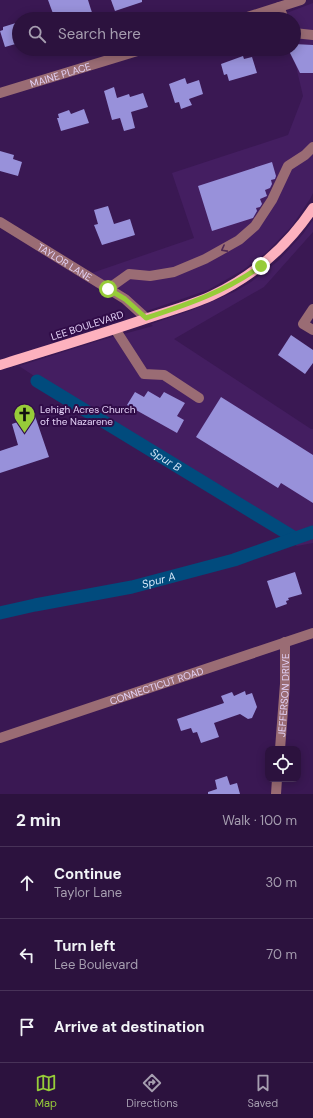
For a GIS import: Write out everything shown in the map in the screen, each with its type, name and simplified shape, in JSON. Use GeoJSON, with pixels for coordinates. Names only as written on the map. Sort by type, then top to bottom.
{"type":"FeatureCollection","features":[{"type":"Feature","properties":{"kind":"main road","name":"LEE BOULEVARD"},"geometry":{"type":"LineString","coordinates":[[0,365],[115,329],[210,296],[247,276],[272,257],[297,230],[313,208]]}},
{"type":"Feature","properties":{"kind":"street"},"geometry":{"type":"LineString","coordinates":[[263,12],[301,0]]}},
{"type":"Feature","properties":{"kind":"street"},"geometry":{"type":"LineString","coordinates":[[279,7],[281,12]]}},
{"type":"Feature","properties":{"kind":"street"},"geometry":{"type":"LineString","coordinates":[[301,34],[313,35]]}},
{"type":"Feature","properties":{"kind":"street","name":"MAINE PLACE"},"geometry":{"type":"LineString","coordinates":[[0,93],[121,56]]}},
{"type":"Feature","properties":{"kind":"street"},"geometry":{"type":"LineString","coordinates":[[108,289],[129,274],[150,276],[174,272],[205,259],[239,240],[255,226],[272,200],[288,166],[305,155],[313,147]]}},
{"type":"Feature","properties":{"kind":"street","name":"TAYLOR LANE"},"geometry":{"type":"LineString","coordinates":[[0,222],[125,299],[146,318]]}},
{"type":"Feature","properties":{"kind":"street"},"geometry":{"type":"LineString","coordinates":[[313,309],[303,324],[313,330]]}},
{"type":"Feature","properties":{"kind":"street"},"geometry":{"type":"LineString","coordinates":[[115,329],[144,374],[164,375],[199,398]]}},
{"type":"Feature","properties":{"kind":"street","name":"CONNECTICUT ROAD"},"geometry":{"type":"LineString","coordinates":[[0,738],[313,633]]}},
{"type":"Feature","properties":{"kind":"street","name":"JEFFERSON DRIVE"},"geometry":{"type":"LineString","coordinates":[[280,746],[285,684],[285,642]]}},
{"type":"Feature","properties":{"kind":"street"},"geometry":{"type":"LineString","coordinates":[[276,794],[277,782]]}},
{"type":"Feature","properties":{"kind":"shaded area"},"geometry":{"type":"Polygon","coordinates":[[[313,3],[313,193],[310,199],[292,226],[267,252],[243,270],[208,290],[138,314],[86,275],[194,238],[172,173],[288,135],[303,96],[294,56],[301,56],[301,12],[289,12],[313,3]]]}},
{"type":"Feature","properties":{"kind":"shaded area"},"geometry":{"type":"Polygon","coordinates":[[[313,220],[313,232],[264,287],[174,339],[313,429],[313,543],[297,546],[195,482],[19,366],[98,341],[153,326],[151,324],[192,310],[234,292],[251,282],[278,261],[303,234],[313,220]]]}},
{"type":"Feature","properties":{"kind":"building"},"geometry":{"type":"Polygon","coordinates":[[[48,0],[88,0],[92,12],[52,12],[48,0]]]}},
{"type":"Feature","properties":{"kind":"building"},"geometry":{"type":"Polygon","coordinates":[[[111,0],[142,0],[142,2],[115,11],[111,0]]]}},
{"type":"Feature","properties":{"kind":"building"},"geometry":{"type":"Polygon","coordinates":[[[12,24],[12,45],[5,47],[0,31],[3,30],[3,27],[12,24]]]}},
{"type":"Feature","properties":{"kind":"building"},"geometry":{"type":"Polygon","coordinates":[[[301,44],[313,45],[313,73],[300,73],[292,56],[301,56],[301,44]]]}},
{"type":"Feature","properties":{"kind":"building"},"geometry":{"type":"Polygon","coordinates":[[[243,56],[244,59],[252,57],[257,73],[229,81],[227,74],[224,75],[221,64],[243,56]]]}},
{"type":"Feature","properties":{"kind":"building"},"geometry":{"type":"Polygon","coordinates":[[[185,78],[187,84],[199,80],[203,94],[189,99],[192,105],[181,109],[179,102],[175,103],[169,84],[185,78]]]}},
{"type":"Feature","properties":{"kind":"building"},"geometry":{"type":"Polygon","coordinates":[[[114,87],[117,98],[129,94],[130,97],[143,93],[148,107],[131,112],[135,128],[124,131],[120,118],[112,120],[104,91],[114,87]]]}},
{"type":"Feature","properties":{"kind":"building"},"geometry":{"type":"Polygon","coordinates":[[[84,109],[89,123],[61,131],[57,118],[59,118],[58,114],[69,110],[71,114],[84,109]]]}},
{"type":"Feature","properties":{"kind":"building"},"geometry":{"type":"Polygon","coordinates":[[[0,151],[14,155],[13,159],[22,162],[18,176],[0,171],[0,151]]]}},
{"type":"Feature","properties":{"kind":"building"},"geometry":{"type":"Polygon","coordinates":[[[272,162],[276,176],[275,179],[271,180],[272,184],[270,188],[265,190],[267,196],[260,199],[262,204],[260,207],[256,208],[257,211],[253,218],[212,231],[198,186],[272,162]]]}},
{"type":"Feature","properties":{"kind":"building"},"geometry":{"type":"Polygon","coordinates":[[[108,206],[114,224],[130,219],[135,235],[102,245],[94,225],[98,224],[94,210],[108,206]]]}},
{"type":"Feature","properties":{"kind":"building"},"geometry":{"type":"Polygon","coordinates":[[[291,335],[313,350],[313,363],[305,374],[278,355],[291,335]]]}},
{"type":"Feature","properties":{"kind":"building"},"geometry":{"type":"Polygon","coordinates":[[[148,391],[160,398],[164,392],[185,403],[177,416],[184,420],[177,433],[127,405],[135,392],[144,397],[148,391]]]}},
{"type":"Feature","properties":{"kind":"building"},"geometry":{"type":"Polygon","coordinates":[[[221,397],[313,455],[313,503],[281,483],[278,488],[196,437],[221,397]]]}},
{"type":"Feature","properties":{"kind":"building"},"geometry":{"type":"Polygon","coordinates":[[[35,416],[49,457],[0,473],[0,451],[18,445],[12,424],[35,416]]]}},
{"type":"Feature","properties":{"kind":"building"},"geometry":{"type":"Polygon","coordinates":[[[295,572],[302,594],[288,598],[289,600],[286,601],[287,604],[276,608],[267,581],[295,572]]]}},
{"type":"Feature","properties":{"kind":"building"},"geometry":{"type":"Polygon","coordinates":[[[245,691],[246,695],[252,693],[257,707],[252,718],[248,719],[240,714],[214,723],[219,737],[201,743],[197,732],[193,733],[191,728],[181,731],[177,719],[224,703],[221,696],[232,692],[234,696],[245,691]]]}},
{"type":"Feature","properties":{"kind":"building"},"geometry":{"type":"Polygon","coordinates":[[[227,776],[230,785],[237,783],[240,794],[208,794],[208,792],[217,789],[215,780],[227,776]]]}},
{"type":"Feature","properties":{"kind":"waterway","name":"Spur B"},"geometry":{"type":"LineString","coordinates":[[37,381],[295,538]]}},
{"type":"Feature","properties":{"kind":"waterway","name":"Spur A"},"geometry":{"type":"LineString","coordinates":[[0,613],[132,587],[234,560],[313,532]]}},
{"type":"Feature","properties":{"kind":"place","name":"Lehigh Acres Church of the Nazarene"},"geometry":{"type":"Point","coordinates":[25,434]}},
{"type":"Feature","properties":{"kind":"route"},"geometry":{"type":"LineString","coordinates":[[108,289],[125,299],[146,318],[210,296],[231,286],[261,266]]}}]}
